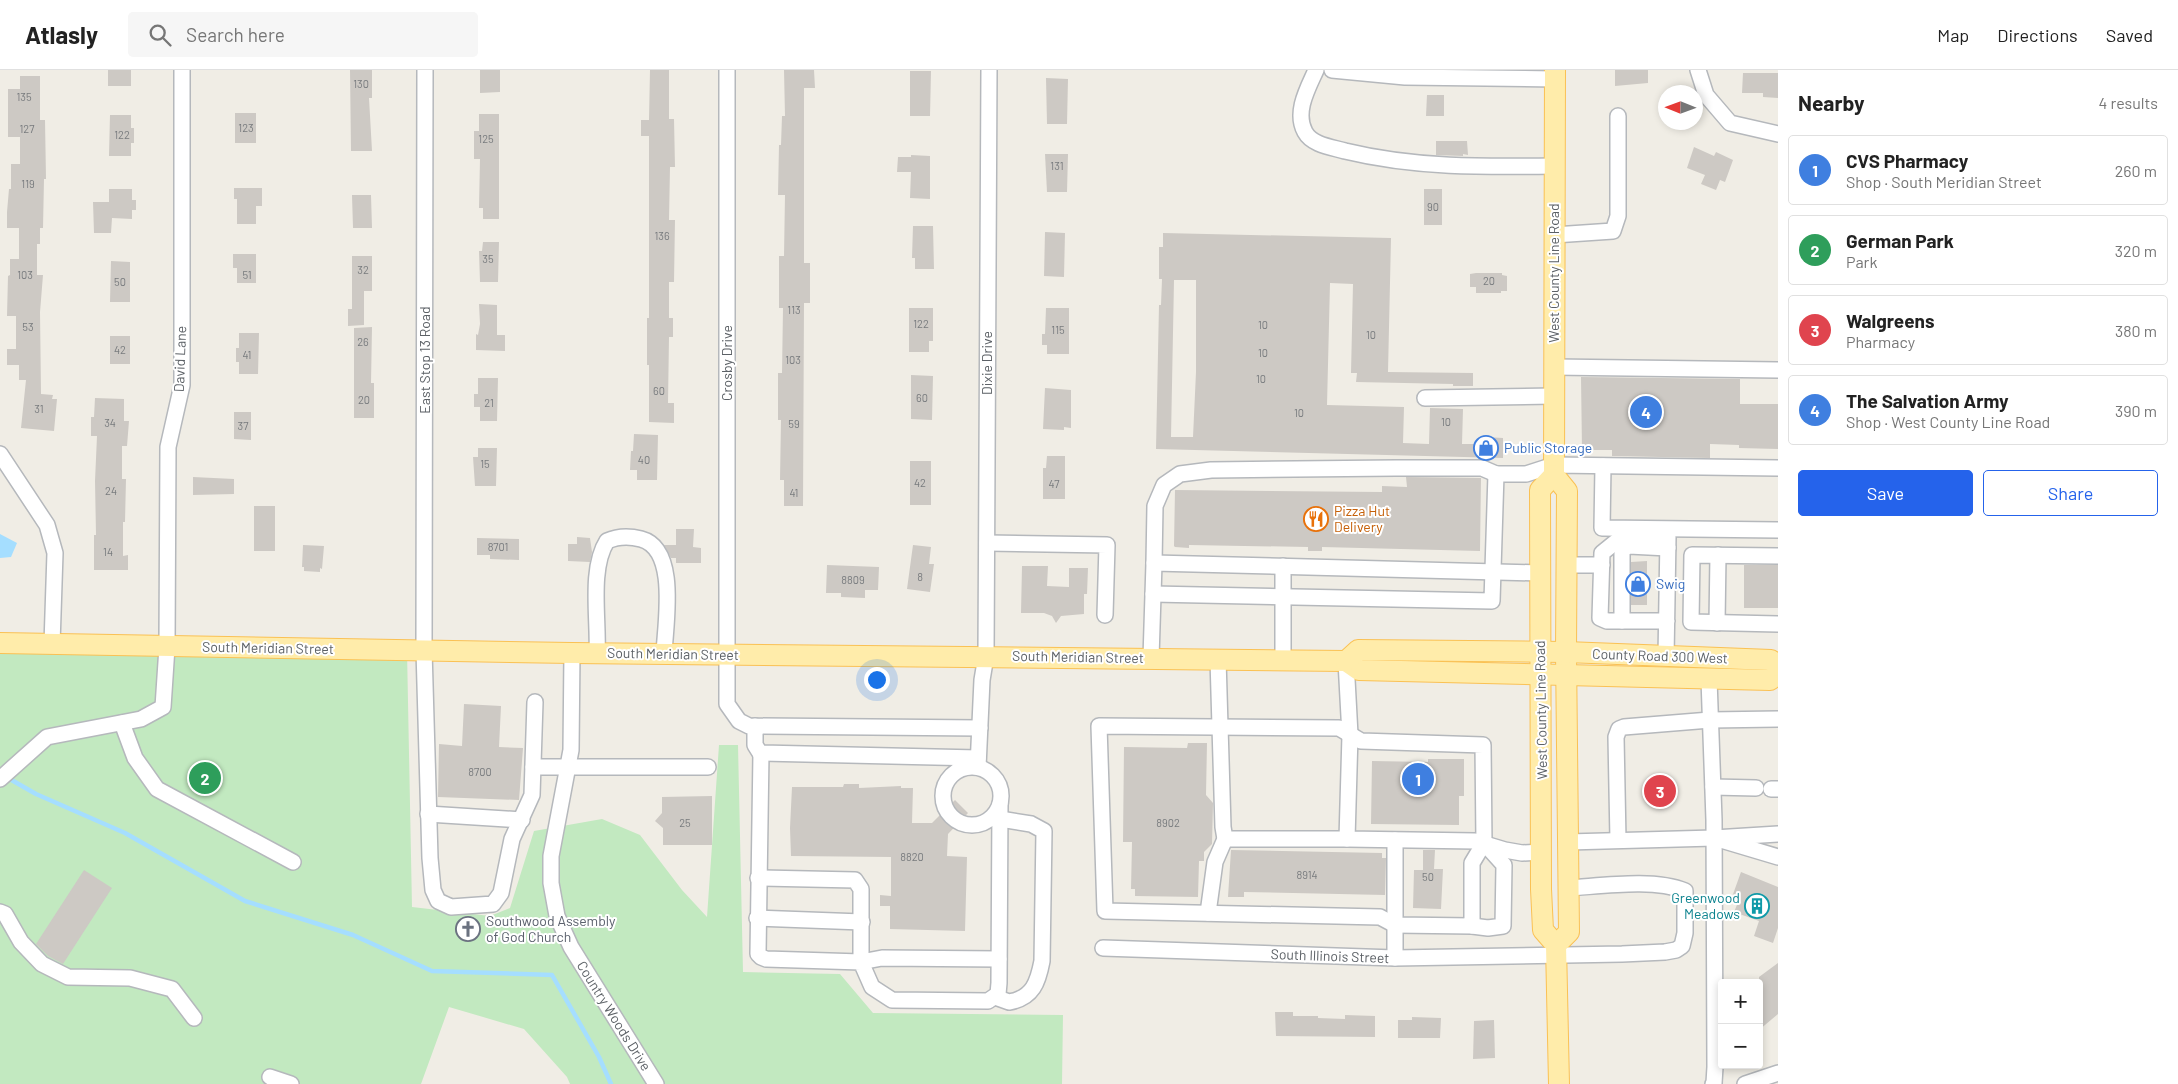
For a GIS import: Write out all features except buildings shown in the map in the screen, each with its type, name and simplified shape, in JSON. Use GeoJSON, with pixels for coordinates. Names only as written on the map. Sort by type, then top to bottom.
{"type":"FeatureCollection","features":[{"type":"Feature","properties":{"kind":"main road","name":"West County Line Road"},"geometry":{"type":"LineString","coordinates":[[1554,470],[1540,490],[1540,652],[1543,930],[1556,950],[1569,932],[1566,673],[1567,491],[1554,470],[1555,74]]}},
{"type":"Feature","properties":{"kind":"main road","name":"South Meridian Street"},"geometry":{"type":"LineString","coordinates":[[0,643],[597,654],[986,656],[1346,661],[1359,670],[1541,673]]}},
{"type":"Feature","properties":{"kind":"main road","name":"South Meridian Street"},"geometry":{"type":"LineString","coordinates":[[1346,661],[1358,650],[1540,652]]}},
{"type":"Feature","properties":{"kind":"main road","name":"County Road 300 West"},"geometry":{"type":"LineString","coordinates":[[1540,652],[1771,660],[1778,666]]}},
{"type":"Feature","properties":{"kind":"main road","name":"County Road 300 West"},"geometry":{"type":"LineString","coordinates":[[1541,673],[1770,680],[1778,674]]}},
{"type":"Feature","properties":{"kind":"main road"},"geometry":{"type":"LineString","coordinates":[[1556,950],[1559,1084]]}},
{"type":"Feature","properties":{"kind":"street","name":"David Lane"},"geometry":{"type":"LineString","coordinates":[[122,723],[142,719],[163,707],[167,647],[168,447],[182,385],[182,70]]}},
{"type":"Feature","properties":{"kind":"street","name":"East Stop 13 Road"},"geometry":{"type":"LineString","coordinates":[[425,70],[424,650],[428,814],[433,890],[438,901],[451,907],[493,904],[501,893],[512,839],[532,795],[535,702]]}},
{"type":"Feature","properties":{"kind":"street","name":"Crosby Drive"},"geometry":{"type":"LineString","coordinates":[[727,70],[727,704],[739,721],[749,726],[755,726]]}},
{"type":"Feature","properties":{"kind":"street","name":"Dixie Drive"},"geometry":{"type":"LineString","coordinates":[[978,762],[982,680],[986,656],[988,70]]}},
{"type":"Feature","properties":{"kind":"street"},"geometry":{"type":"LineString","coordinates":[[1316,70],[1302,102],[1301,112],[1304,130],[1311,140],[1334,148],[1387,160],[1432,165],[1555,166]]}},
{"type":"Feature","properties":{"kind":"street"},"geometry":{"type":"LineString","coordinates":[[1332,70],[1405,77],[1555,74]]}},
{"type":"Feature","properties":{"kind":"street"},"geometry":{"type":"LineString","coordinates":[[1698,70],[1706,95],[1730,123],[1778,134]]}},
{"type":"Feature","properties":{"kind":"street"},"geometry":{"type":"LineString","coordinates":[[1554,235],[1613,231],[1618,216],[1618,116]]}},
{"type":"Feature","properties":{"kind":"street"},"geometry":{"type":"LineString","coordinates":[[1554,367],[1778,370]]}},
{"type":"Feature","properties":{"kind":"street"},"geometry":{"type":"LineString","coordinates":[[1425,398],[1554,396]]}},
{"type":"Feature","properties":{"kind":"street"},"geometry":{"type":"LineString","coordinates":[[0,454],[47,525],[55,553],[52,644]]}},
{"type":"Feature","properties":{"kind":"street"},"geometry":{"type":"LineString","coordinates":[[1603,466],[1602,528],[1644,532],[1778,530]]}},
{"type":"Feature","properties":{"kind":"street"},"geometry":{"type":"LineString","coordinates":[[1151,658],[1154,506],[1164,485],[1180,474],[1211,470],[1396,468],[1482,468],[1496,474],[1526,474],[1603,466],[1778,468]]}},
{"type":"Feature","properties":{"kind":"street"},"geometry":{"type":"LineString","coordinates":[[1153,594],[1492,601],[1496,474]]}},
{"type":"Feature","properties":{"kind":"street"},"geometry":{"type":"LineString","coordinates":[[1667,621],[1622,621],[1600,618],[1602,553],[1623,536],[1644,532],[1668,542]]}},
{"type":"Feature","properties":{"kind":"street"},"geometry":{"type":"LineString","coordinates":[[597,654],[597,590],[600,558],[607,541],[632,536],[652,544],[666,570],[668,586],[664,654]]}},
{"type":"Feature","properties":{"kind":"street"},"geometry":{"type":"LineString","coordinates":[[1622,621],[1622,554],[1624,549],[1629,546],[1668,542]]}},
{"type":"Feature","properties":{"kind":"street"},"geometry":{"type":"LineString","coordinates":[[1666,656],[1668,542]]}},
{"type":"Feature","properties":{"kind":"street"},"geometry":{"type":"LineString","coordinates":[[987,543],[1108,545],[1105,615]]}},
{"type":"Feature","properties":{"kind":"street"},"geometry":{"type":"LineString","coordinates":[[1778,556],[1692,555],[1691,603],[1691,622],[1778,624]]}},
{"type":"Feature","properties":{"kind":"street"},"geometry":{"type":"LineString","coordinates":[[1718,555],[1718,623]]}},
{"type":"Feature","properties":{"kind":"street"},"geometry":{"type":"LineString","coordinates":[[1154,563],[1540,574]]}},
{"type":"Feature","properties":{"kind":"street"},"geometry":{"type":"LineString","coordinates":[[1568,565],[1602,565]]}},
{"type":"Feature","properties":{"kind":"street"},"geometry":{"type":"LineString","coordinates":[[1283,566],[1283,660]]}},
{"type":"Feature","properties":{"kind":"street","name":"Country Woods Drive"},"geometry":{"type":"LineString","coordinates":[[572,653],[571,750],[550,856],[551,883],[557,916],[571,947],[656,1084]]}},
{"type":"Feature","properties":{"kind":"street"},"geometry":{"type":"LineString","coordinates":[[1208,913],[1215,862],[1226,839],[1223,827],[1218,659]]}},
{"type":"Feature","properties":{"kind":"street"},"geometry":{"type":"LineString","coordinates":[[1346,661],[1350,736],[1347,839]]}},
{"type":"Feature","properties":{"kind":"street"},"geometry":{"type":"LineString","coordinates":[[1709,679],[1713,787],[1717,1084]]}},
{"type":"Feature","properties":{"kind":"street"},"geometry":{"type":"LineString","coordinates":[[1618,840],[1616,737],[1619,729],[1710,720],[1778,719]]}},
{"type":"Feature","properties":{"kind":"street"},"geometry":{"type":"LineString","coordinates":[[6,774],[48,737],[122,723],[135,758],[157,789],[293,862]]}},
{"type":"Feature","properties":{"kind":"street"},"geometry":{"type":"LineString","coordinates":[[980,728],[755,726],[755,745],[761,753],[757,950],[761,957],[861,962],[882,958],[999,959]]}},
{"type":"Feature","properties":{"kind":"street"},"geometry":{"type":"LineString","coordinates":[[1472,926],[1472,863],[1484,843],[1483,745],[1361,740],[1350,736],[1340,728],[1098,726],[1105,911],[1380,917],[1395,926],[1472,926],[1488,928],[1504,926],[1504,865],[1484,843]]}},
{"type":"Feature","properties":{"kind":"street"},"geometry":{"type":"LineString","coordinates":[[758,878],[855,880],[861,889],[861,962],[872,987],[892,1000],[988,1001],[995,997],[999,990],[1001,794],[994,777],[987,770],[978,762],[761,753]]}},
{"type":"Feature","properties":{"kind":"street"},"geometry":{"type":"LineString","coordinates":[[978,762],[951,775],[943,792],[943,802],[947,811],[953,819],[971,825],[981,824],[990,819],[1000,804]]}},
{"type":"Feature","properties":{"kind":"street"},"geometry":{"type":"LineString","coordinates":[[533,768],[708,767]]}},
{"type":"Feature","properties":{"kind":"street"},"geometry":{"type":"LineString","coordinates":[[1713,787],[1769,789]]}},
{"type":"Feature","properties":{"kind":"street"},"geometry":{"type":"LineString","coordinates":[[428,814],[522,820]]}},
{"type":"Feature","properties":{"kind":"street"},"geometry":{"type":"LineString","coordinates":[[995,997],[1009,1002],[1029,995],[1038,980],[1042,961],[1044,830],[1031,824],[1000,819]]}},
{"type":"Feature","properties":{"kind":"street"},"geometry":{"type":"LineString","coordinates":[[1568,842],[1714,838],[1778,834]]}},
{"type":"Feature","properties":{"kind":"street"},"geometry":{"type":"LineString","coordinates":[[1714,838],[1778,857]]}},
{"type":"Feature","properties":{"kind":"street"},"geometry":{"type":"LineString","coordinates":[[1226,839],[1476,841],[1522,852],[1541,852]]}},
{"type":"Feature","properties":{"kind":"street"},"geometry":{"type":"LineString","coordinates":[[1395,958],[1396,840]]}},
{"type":"Feature","properties":{"kind":"street","name":"South Illinois Street"},"geometry":{"type":"LineString","coordinates":[[1103,948],[1395,958],[1556,950],[1665,952],[1676,950],[1682,946],[1685,933],[1685,891],[1674,886],[1658,884],[1568,888]]}},
{"type":"Feature","properties":{"kind":"street"},"geometry":{"type":"LineString","coordinates":[[0,912],[5,914],[21,942],[42,964],[68,977],[130,978],[172,989],[194,1018]]}},
{"type":"Feature","properties":{"kind":"street"},"geometry":{"type":"LineString","coordinates":[[758,918],[862,922]]}},
{"type":"Feature","properties":{"kind":"street"},"geometry":{"type":"LineString","coordinates":[[1745,1084],[1778,1073]]}},
{"type":"Feature","properties":{"kind":"street"},"geometry":{"type":"LineString","coordinates":[[270,1076],[292,1084]]}},
{"type":"Feature","properties":{"kind":"green space"},"geometry":{"type":"Polygon","coordinates":[[[0,643],[407,650],[412,907],[490,916],[510,908],[534,831],[602,819],[640,835],[682,890],[707,917],[719,745],[738,745],[743,972],[840,974],[873,1013],[1063,1015],[1062,1084],[570,1084],[567,1077],[524,1029],[449,1007],[421,1084],[0,1084],[0,643]]]}},
{"type":"Feature","properties":{"kind":"water"},"geometry":{"type":"Polygon","coordinates":[[[0,534],[17,543],[11,557],[0,558],[0,534]]]}},
{"type":"Feature","properties":{"kind":"waterway"},"geometry":{"type":"LineString","coordinates":[[8,778],[36,794],[125,833],[245,901],[353,935],[432,971],[552,975],[599,1057],[611,1084]]}},
{"type":"Feature","properties":{"kind":"place","name":"The Salvation Army"},"geometry":{"type":"Point","coordinates":[1646,412]}},
{"type":"Feature","properties":{"kind":"place","name":"Public Storage"},"geometry":{"type":"Point","coordinates":[1486,448]}},
{"type":"Feature","properties":{"kind":"place","name":"Pizza Hut Delivery"},"geometry":{"type":"Point","coordinates":[1316,519]}},
{"type":"Feature","properties":{"kind":"place","name":"Swig"},"geometry":{"type":"Point","coordinates":[1638,584]}},
{"type":"Feature","properties":{"kind":"place","name":"German Park"},"geometry":{"type":"Point","coordinates":[205,778]}},
{"type":"Feature","properties":{"kind":"place","name":"CVS Pharmacy"},"geometry":{"type":"Point","coordinates":[1418,779]}},
{"type":"Feature","properties":{"kind":"place","name":"Walgreens"},"geometry":{"type":"Point","coordinates":[1660,791]}},
{"type":"Feature","properties":{"kind":"place","name":"Greenwood Meadows"},"geometry":{"type":"Point","coordinates":[1757,906]}},
{"type":"Feature","properties":{"kind":"place","name":"Southwood Assembly of God Church"},"geometry":{"type":"Point","coordinates":[468,929]}}]}
